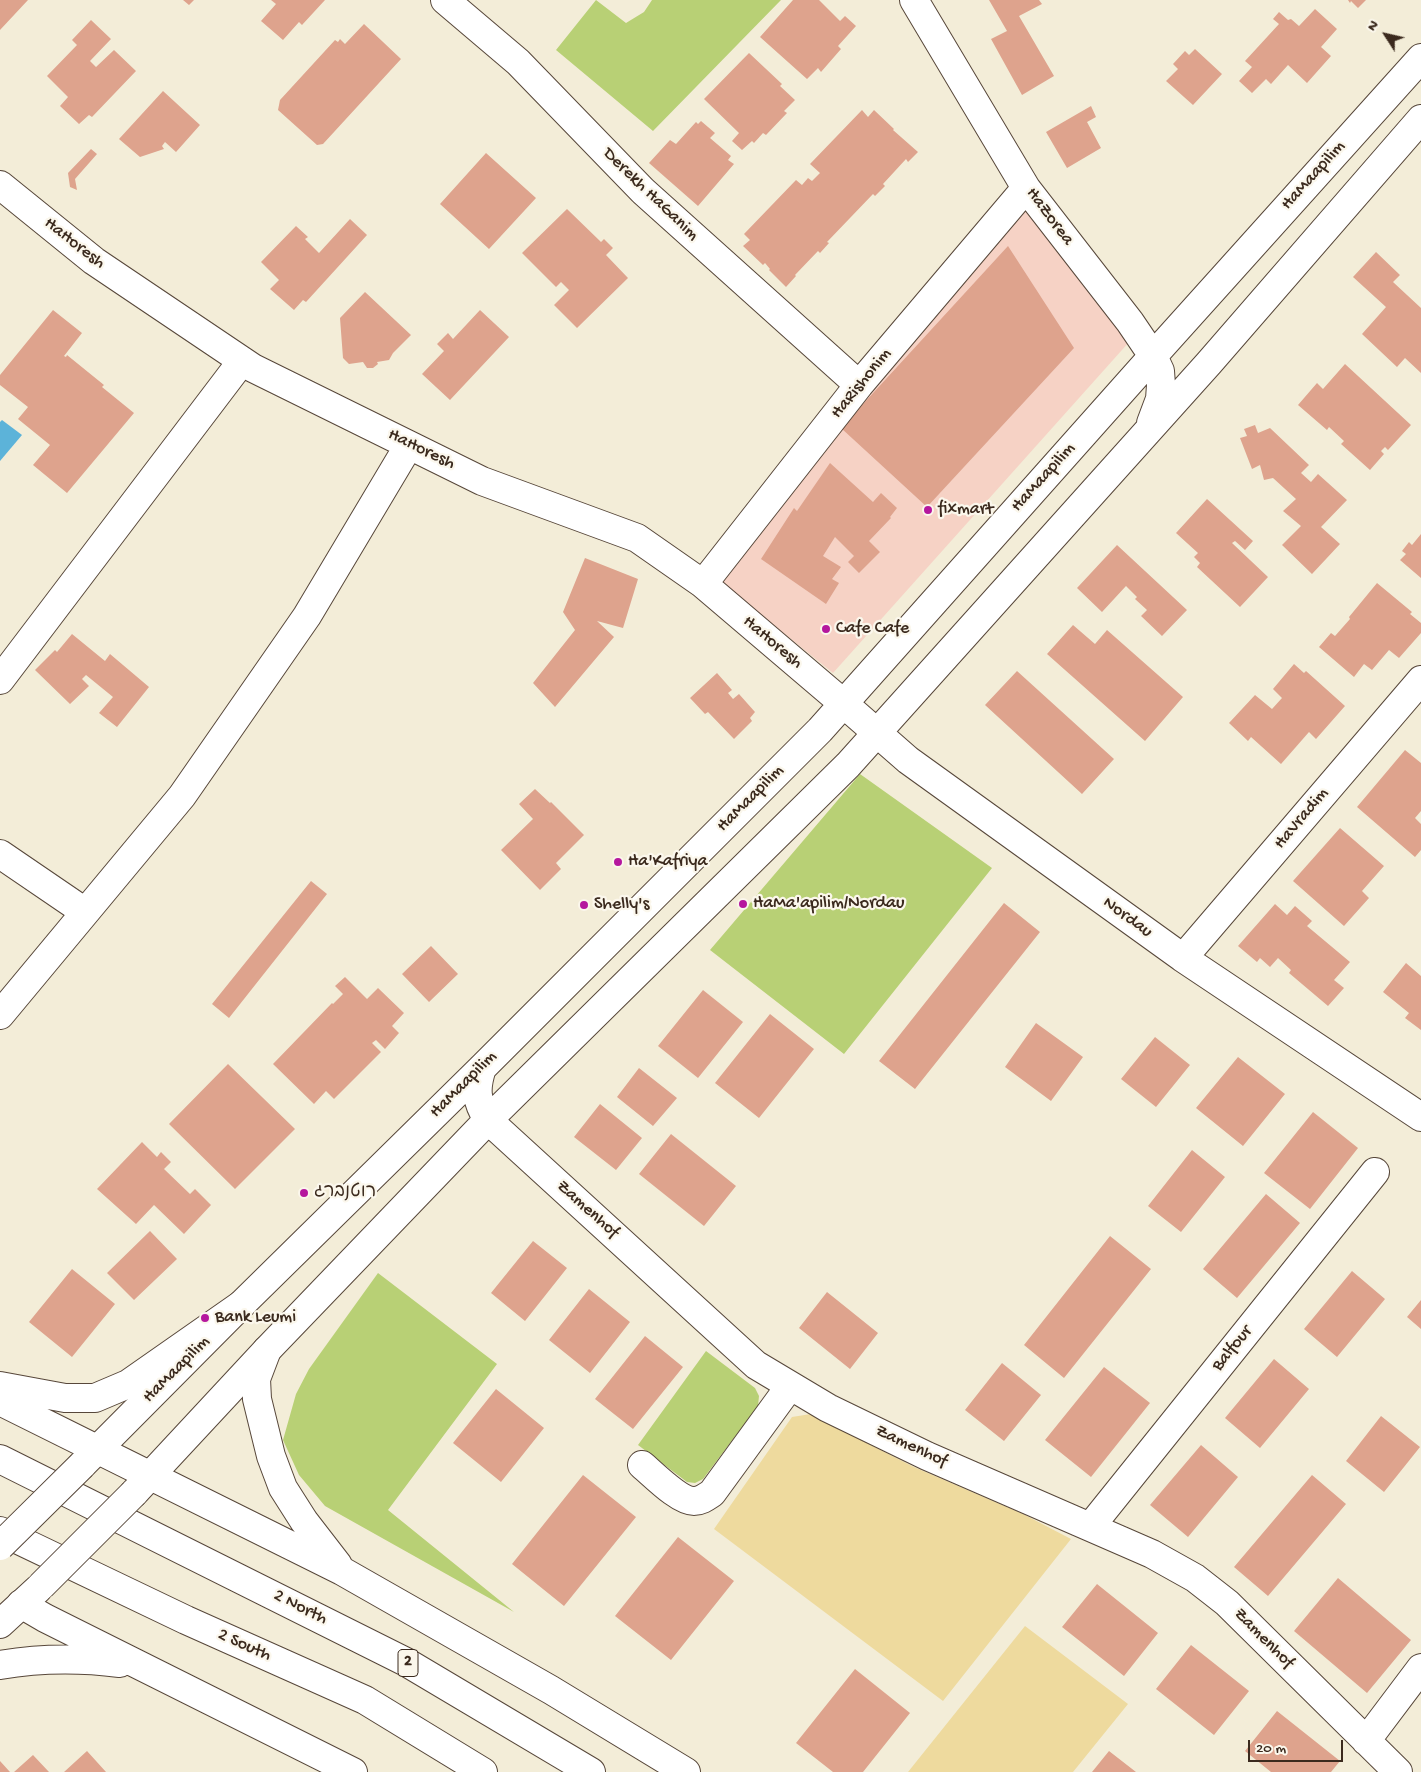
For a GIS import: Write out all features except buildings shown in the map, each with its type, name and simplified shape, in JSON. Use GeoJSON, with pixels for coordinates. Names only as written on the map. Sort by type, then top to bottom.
{"type":"FeatureCollection","features":[{"type":"Feature","properties":{"kind":"main road","name":"Derekh HaGanim"},"geometry":{"type":"LineString","coordinates":[[445,0],[518,62],[643,191],[859,385]]}},
{"type":"Feature","properties":{"kind":"main road","name":"HaZorea"},"geometry":{"type":"LineString","coordinates":[[914,0],[1026,188],[1130,322],[1153,356],[1160,371],[1160,399],[1146,433]]}},
{"type":"Feature","properties":{"kind":"main road","name":"HaMaapilim"},"geometry":{"type":"LineString","coordinates":[[0,1546],[813,738],[1421,58]]}},
{"type":"Feature","properties":{"kind":"main road"},"geometry":{"type":"LineString","coordinates":[[0,1624],[11,1599],[41,1586],[142,1484],[267,1350],[488,1120],[848,765],[1209,362],[1421,118]]}},
{"type":"Feature","properties":{"kind":"main road","name":"HaHoresh"},"geometry":{"type":"LineString","coordinates":[[0,185],[94,261],[253,368],[482,481],[637,538],[703,584],[844,704]]}},
{"type":"Feature","properties":{"kind":"main road","name":"HaRishonim"},"geometry":{"type":"LineString","coordinates":[[703,584],[859,385],[1026,188]]}},
{"type":"Feature","properties":{"kind":"main road"},"geometry":{"type":"LineString","coordinates":[[0,680],[242,361]]}},
{"type":"Feature","properties":{"kind":"main road"},"geometry":{"type":"LineString","coordinates":[[0,1015],[182,796],[296,633],[409,445]]}},
{"type":"Feature","properties":{"kind":"main road","name":"HaVradim"},"geometry":{"type":"LineString","coordinates":[[1183,958],[1421,680]]}},
{"type":"Feature","properties":{"kind":"main road","name":"Nordau"},"geometry":{"type":"LineString","coordinates":[[844,704],[908,760],[1183,958],[1421,1117]]}},
{"type":"Feature","properties":{"kind":"main road"},"geometry":{"type":"LineString","coordinates":[[0,854],[85,912]]}},
{"type":"Feature","properties":{"kind":"main road","name":"Zamenhof"},"geometry":{"type":"LineString","coordinates":[[482,1068],[477,1083],[477,1094],[481,1109],[488,1120],[756,1365],[828,1408],[927,1456],[1152,1554],[1203,1584],[1226,1603],[1366,1741],[1387,1768]]}},
{"type":"Feature","properties":{"kind":"main road","name":"Balfour"},"geometry":{"type":"LineString","coordinates":[[1091,1526],[1375,1172]]}},
{"type":"Feature","properties":{"kind":"main road"},"geometry":{"type":"LineString","coordinates":[[0,1386],[65,1398],[95,1398],[128,1384],[241,1305]]}},
{"type":"Feature","properties":{"kind":"main road"},"geometry":{"type":"LineString","coordinates":[[267,1350],[256,1379],[257,1400],[271,1456],[283,1488],[304,1520],[342,1570]]}},
{"type":"Feature","properties":{"kind":"main road"},"geometry":{"type":"LineString","coordinates":[[642,1466],[685,1499],[703,1500],[712,1493],[790,1386]]}},
{"type":"Feature","properties":{"kind":"main road"},"geometry":{"type":"LineString","coordinates":[[0,1401],[90,1457],[142,1484],[342,1570],[551,1690],[686,1772]]}},
{"type":"Feature","properties":{"kind":"main road","name":"2 North"},"geometry":{"type":"LineString","coordinates":[[0,1460],[406,1662],[591,1772]]}},
{"type":"Feature","properties":{"kind":"main road","name":"2 South"},"geometry":{"type":"LineString","coordinates":[[0,1530],[186,1620],[366,1700],[483,1772]]}},
{"type":"Feature","properties":{"kind":"main road"},"geometry":{"type":"LineString","coordinates":[[11,1599],[139,1666],[353,1772]]}},
{"type":"Feature","properties":{"kind":"main road"},"geometry":{"type":"LineString","coordinates":[[0,1665],[25,1661],[61,1659],[95,1660],[139,1666]]}},
{"type":"Feature","properties":{"kind":"main road"},"geometry":{"type":"LineString","coordinates":[[1366,1741],[1421,1668]]}},
{"type":"Feature","properties":{"kind":"shaded area"},"geometry":{"type":"Polygon","coordinates":[[[1022,205],[1130,341],[833,673],[719,581],[865,389],[1022,205]]]}},
{"type":"Feature","properties":{"kind":"green space"},"geometry":{"type":"Polygon","coordinates":[[[596,0],[626,23],[644,12],[652,0],[781,0],[653,131],[556,50],[596,0]]]}},
{"type":"Feature","properties":{"kind":"green space"},"geometry":{"type":"Polygon","coordinates":[[[860,774],[992,868],[844,1054],[710,950],[860,774]]]}},
{"type":"Feature","properties":{"kind":"green space"},"geometry":{"type":"Polygon","coordinates":[[[378,1273],[497,1364],[388,1510],[514,1612],[325,1506],[299,1475],[283,1440],[296,1394],[309,1369],[378,1273]]]}},
{"type":"Feature","properties":{"kind":"green space"},"geometry":{"type":"Polygon","coordinates":[[[706,1351],[755,1388],[759,1396],[758,1406],[703,1479],[695,1483],[687,1482],[638,1445],[706,1351]]]}},
{"type":"Feature","properties":{"kind":"sand"},"geometry":{"type":"Polygon","coordinates":[[[817,1413],[849,1434],[914,1467],[1023,1514],[1071,1539],[943,1701],[714,1529],[792,1417],[817,1413]]]}},
{"type":"Feature","properties":{"kind":"sand"},"geometry":{"type":"Polygon","coordinates":[[[1025,1626],[1128,1704],[1073,1772],[908,1772],[1025,1626]]]}},
{"type":"Feature","properties":{"kind":"water"},"geometry":{"type":"Polygon","coordinates":[[[2,420],[22,435],[0,461],[0,422],[2,420]]]}},
{"type":"Feature","properties":{"kind":"place","name":"fixmart"},"geometry":{"type":"Point","coordinates":[928,510]}},
{"type":"Feature","properties":{"kind":"place","name":"Cafe Cafe"},"geometry":{"type":"Point","coordinates":[826,629]}},
{"type":"Feature","properties":{"kind":"place","name":"Ha'Kafriya"},"geometry":{"type":"Point","coordinates":[618,862]}},
{"type":"Feature","properties":{"kind":"place","name":"HaMa'apilim/Nordau"},"geometry":{"type":"Point","coordinates":[743,904]}},
{"type":"Feature","properties":{"kind":"place","name":"Shelly's"},"geometry":{"type":"Point","coordinates":[584,905]}},
{"type":"Feature","properties":{"kind":"place","name":"רוטנברג"},"geometry":{"type":"Point","coordinates":[304,1193]}},
{"type":"Feature","properties":{"kind":"place","name":"Bank Leumi"},"geometry":{"type":"Point","coordinates":[205,1318]}}]}
